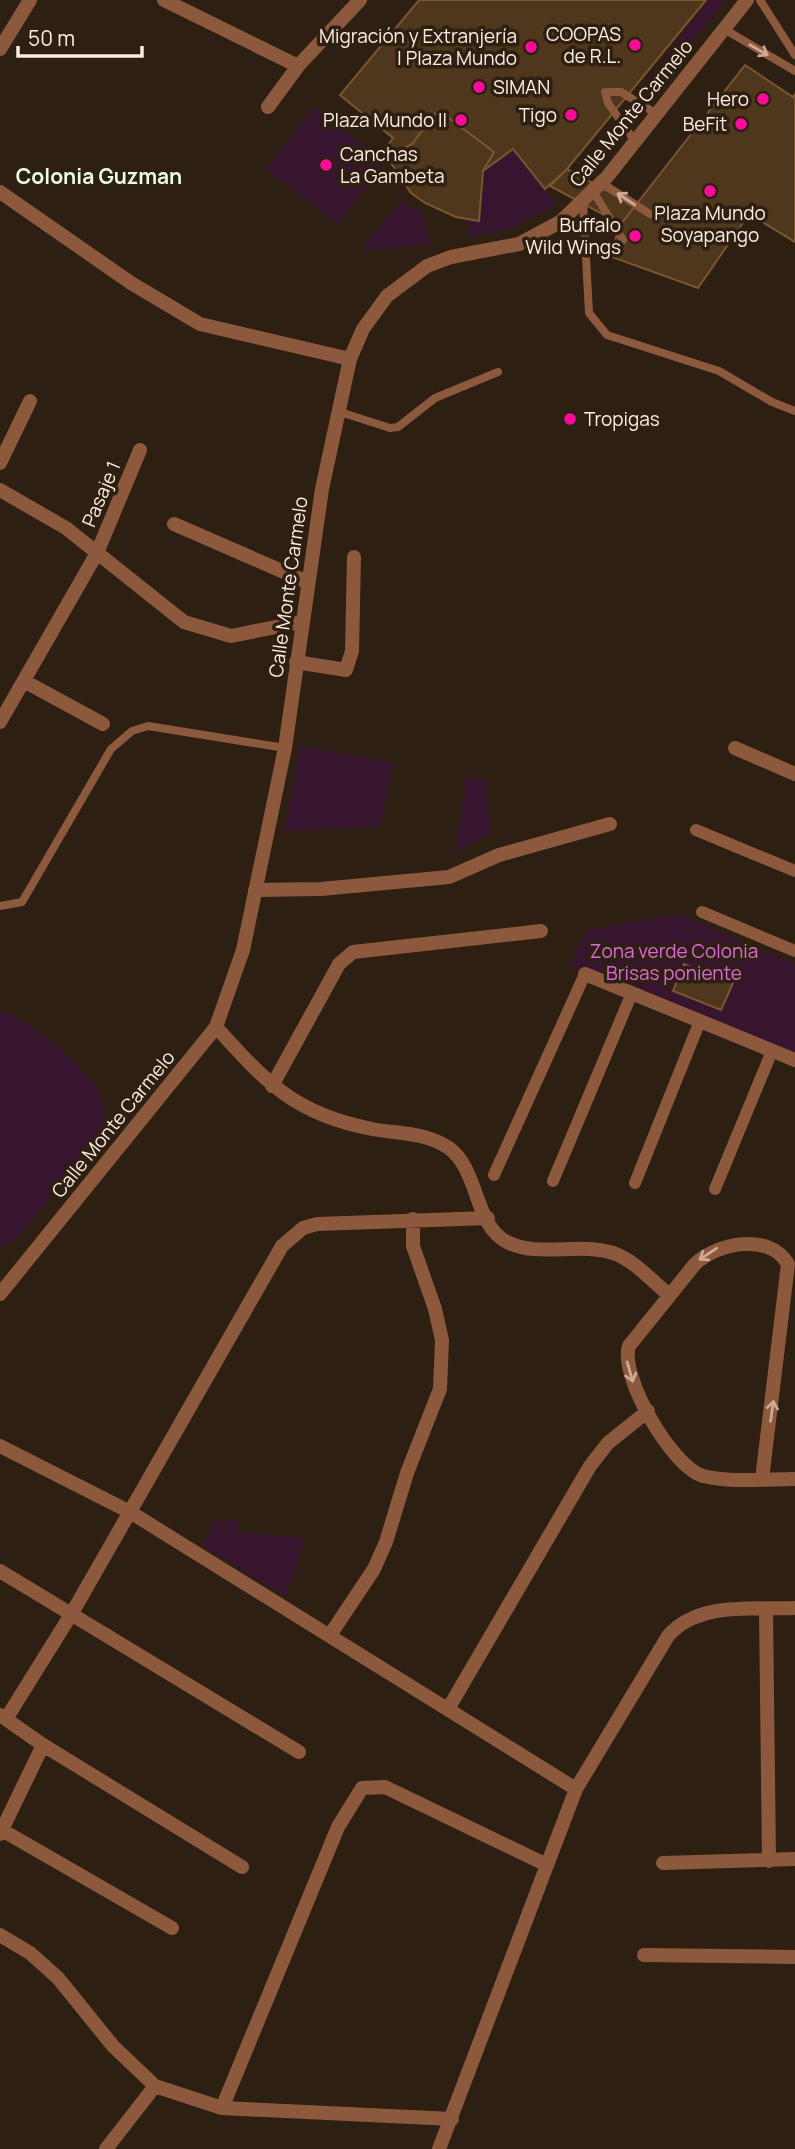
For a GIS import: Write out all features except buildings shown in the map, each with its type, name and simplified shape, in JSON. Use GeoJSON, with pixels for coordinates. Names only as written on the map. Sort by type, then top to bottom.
{"type":"FeatureCollection","features":[{"type":"Feature","properties":{"kind":"street"},"geometry":{"type":"LineString","coordinates":[[0,49],[30,0]]}},
{"type":"Feature","properties":{"kind":"street"},"geometry":{"type":"LineString","coordinates":[[164,0],[298,66]]}},
{"type":"Feature","properties":{"kind":"street"},"geometry":{"type":"LineString","coordinates":[[268,107],[298,66],[359,0]]}},
{"type":"Feature","properties":{"kind":"street","name":"Calle Monte Carmelo"},"geometry":{"type":"LineString","coordinates":[[0,1294],[216,1027],[243,950],[285,748],[322,489],[350,359],[363,329],[387,296],[406,279],[427,266],[451,257],[519,244],[560,222],[598,187],[747,0]]}},
{"type":"Feature","properties":{"kind":"street"},"geometry":{"type":"LineString","coordinates":[[0,192],[131,283],[200,324],[350,359]]}},
{"type":"Feature","properties":{"kind":"street"},"geometry":{"type":"LineString","coordinates":[[0,463],[30,401]]}},
{"type":"Feature","properties":{"kind":"street","name":"Pasaje 1"},"geometry":{"type":"LineString","coordinates":[[0,723],[97,553],[140,450]]}},
{"type":"Feature","properties":{"kind":"street"},"geometry":{"type":"LineString","coordinates":[[0,490],[66,528],[184,622],[231,636],[301,622]]}},
{"type":"Feature","properties":{"kind":"street"},"geometry":{"type":"LineString","coordinates":[[174,524],[307,582]]}},
{"type":"Feature","properties":{"kind":"street"},"geometry":{"type":"LineString","coordinates":[[296,662],[346,670],[352,651],[354,557]]}},
{"type":"Feature","properties":{"kind":"street"},"geometry":{"type":"LineString","coordinates":[[24,681],[103,724]]}},
{"type":"Feature","properties":{"kind":"street"},"geometry":{"type":"LineString","coordinates":[[736,748],[795,774]]}},
{"type":"Feature","properties":{"kind":"street"},"geometry":{"type":"LineString","coordinates":[[255,890],[321,889],[449,877],[499,855],[610,824]]}},
{"type":"Feature","properties":{"kind":"street"},"geometry":{"type":"LineString","coordinates":[[696,830],[795,872]]}},
{"type":"Feature","properties":{"kind":"street"},"geometry":{"type":"LineString","coordinates":[[702,912],[795,951]]}},
{"type":"Feature","properties":{"kind":"street"},"geometry":{"type":"LineString","coordinates":[[272,1086],[339,964],[353,951],[541,931]]}},
{"type":"Feature","properties":{"kind":"street"},"geometry":{"type":"LineString","coordinates":[[494,1175],[585,974],[795,1060]]}},
{"type":"Feature","properties":{"kind":"street"},"geometry":{"type":"LineString","coordinates":[[553,1181],[632,993]]}},
{"type":"Feature","properties":{"kind":"street"},"geometry":{"type":"LineString","coordinates":[[635,1183],[700,1021]]}},
{"type":"Feature","properties":{"kind":"street"},"geometry":{"type":"LineString","coordinates":[[216,1027],[272,1086],[312,1112],[373,1129],[435,1139],[452,1151],[461,1162],[488,1218],[504,1240],[517,1245],[589,1249],[615,1254],[625,1258],[668,1294]]}},
{"type":"Feature","properties":{"kind":"street"},"geometry":{"type":"LineString","coordinates":[[715,1189],[772,1051]]}},
{"type":"Feature","properties":{"kind":"street"},"geometry":{"type":"LineString","coordinates":[[242,1867],[43,1745],[3,1717],[72,1613],[282,1246],[290,1237],[317,1224],[488,1218]]}},
{"type":"Feature","properties":{"kind":"street"},"geometry":{"type":"LineString","coordinates":[[330,1634],[374,1569],[440,1389],[442,1340],[435,1309],[413,1247],[413,1219]]}},
{"type":"Feature","properties":{"kind":"street"},"geometry":{"type":"LineString","coordinates":[[762,1479],[788,1265],[783,1256],[763,1247],[718,1247],[706,1253],[668,1294],[629,1346],[626,1354],[629,1376],[672,1450],[693,1471],[711,1477],[762,1479],[795,1479]]}},
{"type":"Feature","properties":{"kind":"street"},"geometry":{"type":"LineString","coordinates":[[448,1709],[590,1466],[608,1443],[648,1411]]}},
{"type":"Feature","properties":{"kind":"street"},"geometry":{"type":"LineString","coordinates":[[0,1446],[130,1513],[576,1788]]}},
{"type":"Feature","properties":{"kind":"street"},"geometry":{"type":"LineString","coordinates":[[0,1571],[299,1752]]}},
{"type":"Feature","properties":{"kind":"street"},"geometry":{"type":"LineString","coordinates":[[439,2149],[576,1788],[676,1627],[711,1612],[795,1608]]}},
{"type":"Feature","properties":{"kind":"street"},"geometry":{"type":"LineString","coordinates":[[766,1610],[769,1861]]}},
{"type":"Feature","properties":{"kind":"street"},"geometry":{"type":"LineString","coordinates":[[43,1745],[1,1832],[172,1928]]}},
{"type":"Feature","properties":{"kind":"street"},"geometry":{"type":"LineString","coordinates":[[222,2108],[338,1827],[362,1788],[385,1787],[548,1865]]}},
{"type":"Feature","properties":{"kind":"street"},"geometry":{"type":"LineString","coordinates":[[663,1863],[795,1859]]}},
{"type":"Feature","properties":{"kind":"street"},"geometry":{"type":"LineString","coordinates":[[0,1936],[30,1954],[58,1978],[113,2046],[155,2086],[222,2108],[452,2119]]}},
{"type":"Feature","properties":{"kind":"street"},"geometry":{"type":"LineString","coordinates":[[644,1955],[795,1957]]}},
{"type":"Feature","properties":{"kind":"street"},"geometry":{"type":"LineString","coordinates":[[106,2149],[155,2086]]}},
{"type":"Feature","properties":{"kind":"lane"},"geometry":{"type":"LineString","coordinates":[[760,0],[795,55]]}},
{"type":"Feature","properties":{"kind":"lane"},"geometry":{"type":"LineString","coordinates":[[724,29],[795,71]]}},
{"type":"Feature","properties":{"kind":"lane"},"geometry":{"type":"LineString","coordinates":[[634,140],[608,103],[605,92],[621,92],[655,113]]}},
{"type":"Feature","properties":{"kind":"lane"},"geometry":{"type":"LineString","coordinates":[[598,187],[650,214]]}},
{"type":"Feature","properties":{"kind":"lane"},"geometry":{"type":"LineString","coordinates":[[598,187],[623,240]]}},
{"type":"Feature","properties":{"kind":"lane"},"geometry":{"type":"LineString","coordinates":[[583,202],[589,313],[607,335],[719,371],[772,402],[795,411]]}},
{"type":"Feature","properties":{"kind":"lane"},"geometry":{"type":"LineString","coordinates":[[340,412],[390,428],[398,427],[435,398],[498,372]]}},
{"type":"Feature","properties":{"kind":"lane"},"geometry":{"type":"LineString","coordinates":[[0,906],[22,902],[111,749],[132,731],[160,726],[285,748]]}},
{"type":"Feature","properties":{"kind":"green space"},"geometry":{"type":"Polygon","coordinates":[[[708,0],[726,0],[645,101],[636,96],[708,0]]]}},
{"type":"Feature","properties":{"kind":"green space","name":"Canchas La Gambeta"},"geometry":{"type":"Polygon","coordinates":[[[314,107],[386,162],[338,224],[266,169],[314,107]]]}},
{"type":"Feature","properties":{"kind":"green space"},"geometry":{"type":"Polygon","coordinates":[[[513,149],[557,204],[509,229],[470,237],[468,219],[479,220],[483,171],[513,149]]]}},
{"type":"Feature","properties":{"kind":"green space"},"geometry":{"type":"Polygon","coordinates":[[[402,200],[412,210],[420,210],[423,214],[430,245],[365,250],[363,246],[402,200]]]}},
{"type":"Feature","properties":{"kind":"green space"},"geometry":{"type":"Polygon","coordinates":[[[300,746],[394,763],[380,827],[284,831],[300,746]]]}},
{"type":"Feature","properties":{"kind":"green space"},"geometry":{"type":"Polygon","coordinates":[[[467,776],[489,780],[486,798],[491,833],[456,852],[467,776]]]}},
{"type":"Feature","properties":{"kind":"green space","name":"Zona verde Colonia Brisas poniente"},"geometry":{"type":"Polygon","coordinates":[[[679,914],[795,964],[795,1060],[569,967],[586,930],[679,914]]]}},
{"type":"Feature","properties":{"kind":"green space"},"geometry":{"type":"Polygon","coordinates":[[[0,1011],[26,1023],[80,1068],[100,1094],[107,1128],[17,1238],[0,1247],[0,1011]]]}},
{"type":"Feature","properties":{"kind":"green space"},"geometry":{"type":"Polygon","coordinates":[[[228,1518],[240,1523],[237,1532],[305,1538],[286,1597],[202,1545],[215,1520],[225,1524],[228,1518]]]}},
{"type":"Feature","properties":{"kind":"place","name":"COOPAS de R.L."},"geometry":{"type":"Point","coordinates":[635,45]}},
{"type":"Feature","properties":{"kind":"place","name":"Migración y Extranjería | Plaza Mundo"},"geometry":{"type":"Point","coordinates":[531,47]}},
{"type":"Feature","properties":{"kind":"place","name":"SIMAN"},"geometry":{"type":"Point","coordinates":[479,87]}},
{"type":"Feature","properties":{"kind":"place","name":"Hero"},"geometry":{"type":"Point","coordinates":[763,99]}},
{"type":"Feature","properties":{"kind":"place","name":"Tigo"},"geometry":{"type":"Point","coordinates":[571,115]}},
{"type":"Feature","properties":{"kind":"place","name":"Plaza Mundo II"},"geometry":{"type":"Point","coordinates":[461,120]}},
{"type":"Feature","properties":{"kind":"place","name":"BeFit"},"geometry":{"type":"Point","coordinates":[741,124]}},
{"type":"Feature","properties":{"kind":"place","name":"Canchas La Gambeta"},"geometry":{"type":"Point","coordinates":[326,165]}},
{"type":"Feature","properties":{"kind":"place","name":"Plaza Mundo Soyapango"},"geometry":{"type":"Point","coordinates":[710,191]}},
{"type":"Feature","properties":{"kind":"place","name":"Buffalo Wild Wings"},"geometry":{"type":"Point","coordinates":[635,236]}},
{"type":"Feature","properties":{"kind":"place","name":"Tropigas"},"geometry":{"type":"Point","coordinates":[570,419]}},
{"type":"Feature","properties":{"kind":"district","name":"Colonia Guzman"},"geometry":{"type":"Point","coordinates":[99,177]}}]}
